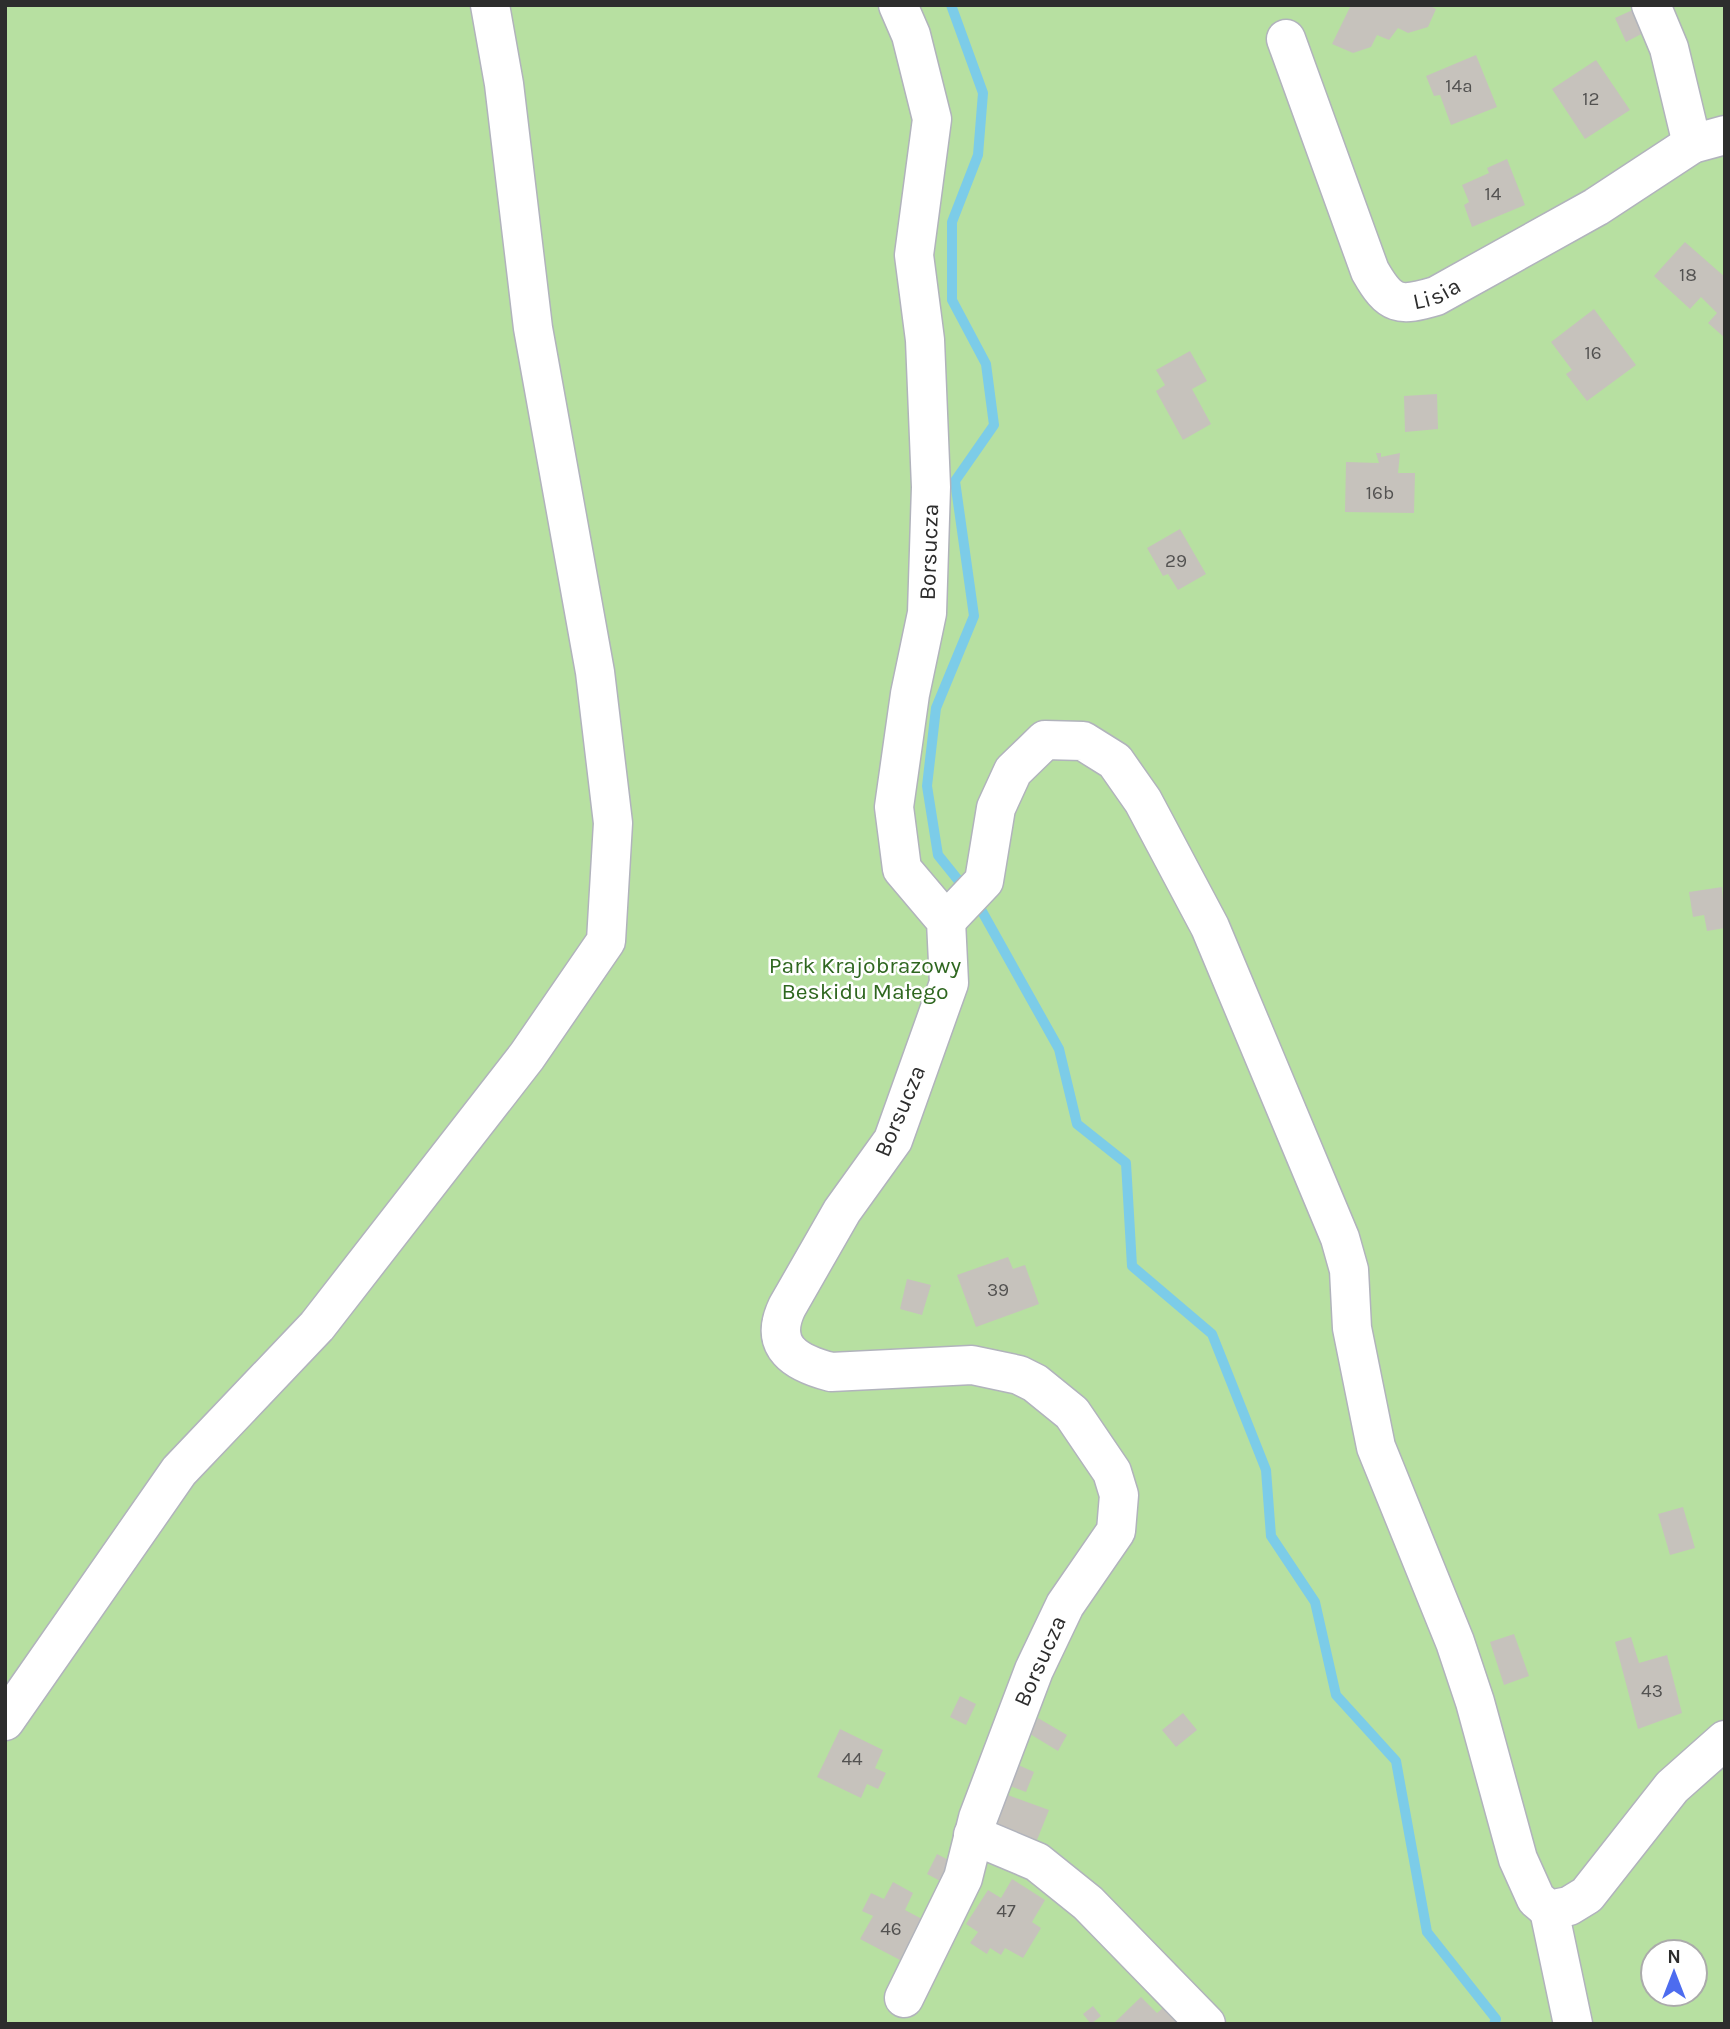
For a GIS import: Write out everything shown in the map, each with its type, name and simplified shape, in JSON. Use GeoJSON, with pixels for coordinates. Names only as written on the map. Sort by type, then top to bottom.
{"type":"FeatureCollection","features":[{"type":"Feature","properties":{"kind":"street"},"geometry":{"type":"LineString","coordinates":[[5,1721],[178,1471],[317,1326],[527,1056],[606,941],[614,823],[598,699],[533,328],[504,84],[490,5]]}},
{"type":"Feature","properties":{"kind":"street","name":"Borsucza"},"geometry":{"type":"LineString","coordinates":[[898,5],[911,35],[932,119],[914,255],[925,340],[931,487],[927,613],[910,694],[894,807],[902,869],[964,902],[949,983],[892,1140],[842,1211],[787,1307],[782,1318],[781,1333],[785,1347],[794,1358],[811,1367],[831,1372],[972,1365],[1019,1375],[1035,1383],[1072,1413],[1112,1472],[1119,1495],[1116,1531],[1065,1605],[1051,1631],[975,1826],[963,1878],[904,1998]]}},
{"type":"Feature","properties":{"kind":"street"},"geometry":{"type":"LineString","coordinates":[[1651,5],[1708,140]]}},
{"type":"Feature","properties":{"kind":"street","name":"Lisia"},"geometry":{"type":"LineString","coordinates":[[1286,39],[1370,271],[1383,294],[1397,302],[1411,303],[1436,296],[1596,207],[1708,140]]}},
{"type":"Feature","properties":{"kind":"street"},"geometry":{"type":"LineString","coordinates":[[964,902],[996,808],[1013,771],[1045,740],[1083,741],[1115,761],[1143,801],[1210,927],[1321,1185],[1349,1270],[1352,1328],[1377,1447],[1455,1642],[1475,1702],[1518,1859],[1536,1899],[1549,1910],[1573,2024]]}},
{"type":"Feature","properties":{"kind":"street"},"geometry":{"type":"LineString","coordinates":[[1549,1910],[1569,1906],[1587,1895],[1672,1787],[1725,1740]]}},
{"type":"Feature","properties":{"kind":"street"},"geometry":{"type":"LineString","coordinates":[[975,1826],[1037,1862],[1078,1895],[1206,2024]]}},
{"type":"Feature","properties":{"kind":"green space","name":"Park Krajobrazowy Beskidu Małego"},"geometry":{"type":"Polygon","coordinates":[[[5,5],[1725,5],[1725,2024],[5,2024],[5,5]]]}},
{"type":"Feature","properties":{"kind":"building"},"geometry":{"type":"Polygon","coordinates":[[[1351,5],[1428,5],[1436,9],[1428,27],[1408,33],[1398,28],[1389,40],[1377,35],[1371,47],[1353,53],[1332,44],[1351,5]]]}},
{"type":"Feature","properties":{"kind":"building"},"geometry":{"type":"Polygon","coordinates":[[[1639,7],[1649,30],[1626,42],[1615,18],[1639,7]]]}},
{"type":"Feature","properties":{"kind":"building"},"geometry":{"type":"Polygon","coordinates":[[[1476,55],[1497,107],[1451,125],[1440,95],[1434,96],[1426,76],[1476,55]]]}},
{"type":"Feature","properties":{"kind":"building"},"geometry":{"type":"Polygon","coordinates":[[[1596,60],[1630,110],[1585,139],[1552,89],[1596,60]]]}},
{"type":"Feature","properties":{"kind":"building"},"geometry":{"type":"Polygon","coordinates":[[[1507,159],[1525,205],[1472,227],[1464,205],[1469,202],[1462,185],[1489,173],[1487,168],[1507,159]]]}},
{"type":"Feature","properties":{"kind":"building"},"geometry":{"type":"Polygon","coordinates":[[[1685,242],[1725,277],[1725,338],[1708,323],[1717,313],[1701,297],[1690,309],[1654,276],[1685,242]]]}},
{"type":"Feature","properties":{"kind":"building"},"geometry":{"type":"Polygon","coordinates":[[[1594,309],[1636,365],[1587,401],[1566,374],[1572,370],[1551,342],[1594,309]]]}},
{"type":"Feature","properties":{"kind":"building"},"geometry":{"type":"Polygon","coordinates":[[[1190,351],[1207,381],[1192,389],[1211,424],[1183,440],[1156,391],[1165,385],[1156,370],[1190,351]]]}},
{"type":"Feature","properties":{"kind":"building"},"geometry":{"type":"Polygon","coordinates":[[[1437,394],[1438,429],[1405,432],[1404,396],[1437,394]]]}},
{"type":"Feature","properties":{"kind":"building"},"geometry":{"type":"Polygon","coordinates":[[[1376,453],[1381,453],[1381,457],[1400,453],[1398,473],[1415,473],[1414,513],[1345,512],[1346,462],[1379,463],[1376,453]]]}},
{"type":"Feature","properties":{"kind":"building"},"geometry":{"type":"Polygon","coordinates":[[[1180,529],[1206,574],[1178,590],[1168,574],[1163,576],[1147,548],[1180,529]]]}},
{"type":"Feature","properties":{"kind":"building"},"geometry":{"type":"Polygon","coordinates":[[[1722,887],[1725,928],[1707,931],[1704,915],[1693,917],[1689,892],[1722,887]]]}},
{"type":"Feature","properties":{"kind":"building"},"geometry":{"type":"Polygon","coordinates":[[[1008,1257],[1013,1269],[1025,1265],[1039,1304],[976,1327],[957,1275],[1008,1257]]]}},
{"type":"Feature","properties":{"kind":"building"},"geometry":{"type":"Polygon","coordinates":[[[907,1279],[931,1285],[922,1315],[900,1309],[907,1279]]]}},
{"type":"Feature","properties":{"kind":"building"},"geometry":{"type":"Polygon","coordinates":[[[1683,1507],[1695,1548],[1670,1555],[1658,1514],[1683,1507]]]}},
{"type":"Feature","properties":{"kind":"building"},"geometry":{"type":"Polygon","coordinates":[[[1514,1634],[1529,1676],[1504,1685],[1490,1642],[1514,1634]]]}},
{"type":"Feature","properties":{"kind":"building"},"geometry":{"type":"Polygon","coordinates":[[[1631,1637],[1639,1663],[1667,1655],[1682,1713],[1638,1729],[1615,1642],[1631,1637]]]}},
{"type":"Feature","properties":{"kind":"building"},"geometry":{"type":"Polygon","coordinates":[[[960,1696],[976,1704],[966,1725],[950,1717],[960,1696]]]}},
{"type":"Feature","properties":{"kind":"building"},"geometry":{"type":"Polygon","coordinates":[[[1183,1713],[1197,1730],[1176,1747],[1162,1730],[1183,1713]]]}},
{"type":"Feature","properties":{"kind":"building"},"geometry":{"type":"Polygon","coordinates":[[[1038,1718],[1067,1735],[1058,1751],[1030,1734],[1038,1718]]]}},
{"type":"Feature","properties":{"kind":"building"},"geometry":{"type":"Polygon","coordinates":[[[840,1729],[883,1750],[875,1768],[886,1773],[878,1789],[867,1784],[861,1798],[817,1777],[840,1729]]]}},
{"type":"Feature","properties":{"kind":"building"},"geometry":{"type":"Polygon","coordinates":[[[1014,1763],[1034,1772],[1026,1792],[1005,1784],[1014,1763]]]}},
{"type":"Feature","properties":{"kind":"building"},"geometry":{"type":"Polygon","coordinates":[[[1002,1793],[1049,1810],[1037,1840],[990,1822],[1002,1793]]]}},
{"type":"Feature","properties":{"kind":"building"},"geometry":{"type":"Polygon","coordinates":[[[937,1854],[956,1864],[946,1884],[927,1874],[937,1854]]]}},
{"type":"Feature","properties":{"kind":"building"},"geometry":{"type":"Polygon","coordinates":[[[1012,1879],[1045,1900],[1032,1922],[1041,1928],[1023,1958],[1005,1948],[1001,1955],[990,1948],[987,1954],[970,1943],[978,1932],[966,1924],[988,1890],[1001,1898],[1012,1879]]]}},
{"type":"Feature","properties":{"kind":"building"},"geometry":{"type":"Polygon","coordinates":[[[893,1882],[913,1893],[905,1910],[922,1919],[900,1960],[860,1939],[873,1916],[862,1911],[871,1893],[884,1899],[893,1882]]]}},
{"type":"Feature","properties":{"kind":"building"},"geometry":{"type":"Polygon","coordinates":[[[1141,1997],[1157,2013],[1163,2008],[1178,2024],[1113,2024],[1141,1997]]]}},
{"type":"Feature","properties":{"kind":"building"},"geometry":{"type":"Polygon","coordinates":[[[1093,2006],[1101,2016],[1091,2024],[1083,2014],[1093,2006]]]}},
{"type":"Feature","properties":{"kind":"waterway"},"geometry":{"type":"LineString","coordinates":[[951,5],[983,93],[978,155],[952,222],[952,300],[986,364],[994,425],[955,481],[974,616],[936,708],[927,786],[938,855],[979,906],[1059,1049],[1077,1124],[1126,1163],[1132,1266],[1212,1334],[1266,1470],[1271,1536],[1315,1602],[1336,1695],[1396,1761],[1427,1932],[1496,2019],[1494,2024]]}}]}
